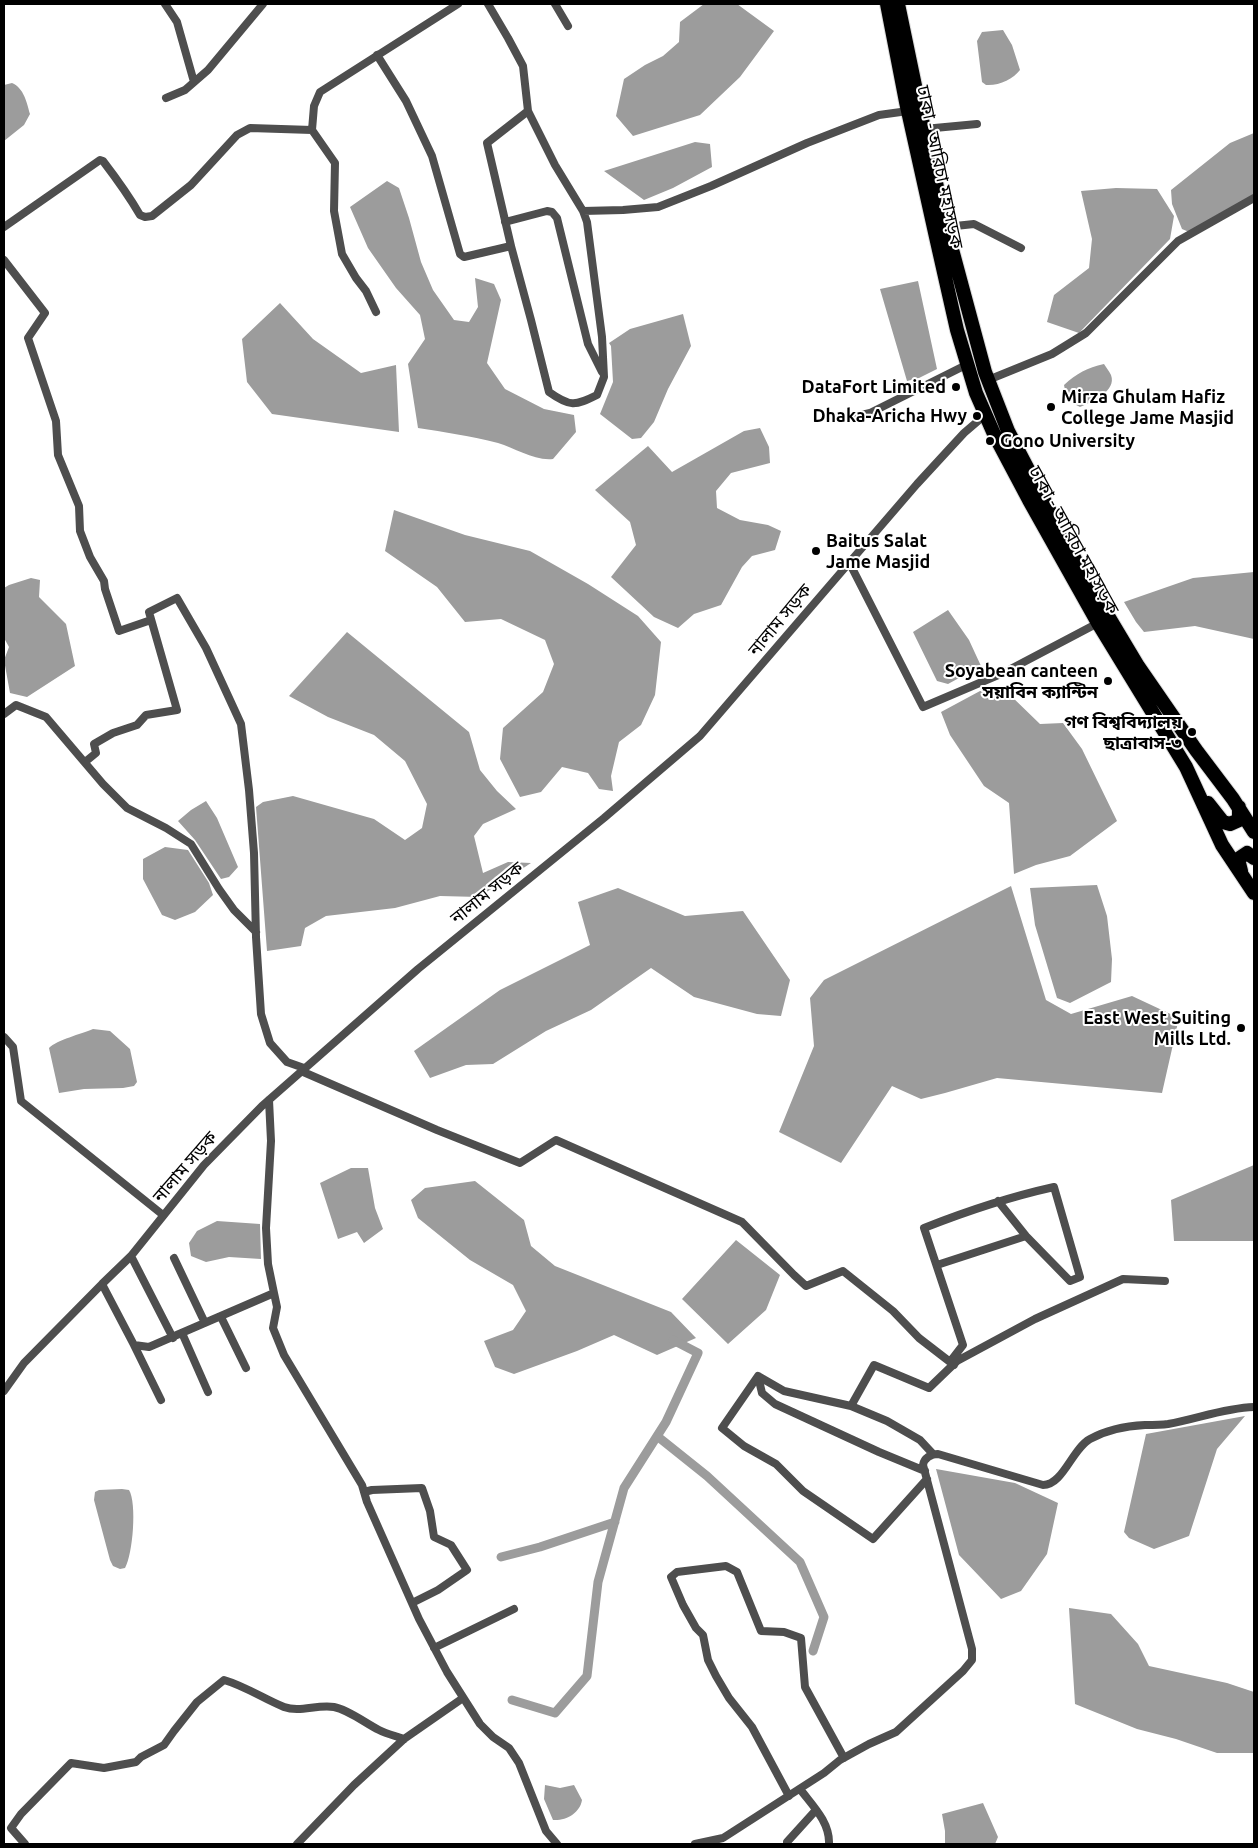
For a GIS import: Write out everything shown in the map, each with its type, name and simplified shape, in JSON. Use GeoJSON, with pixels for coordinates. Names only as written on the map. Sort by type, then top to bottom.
{"type":"FeatureCollection","features":[{"type":"Feature","properties":{"kind":"highway","name":"ঢাকা - আরিচা মহাসড়ক"},"geometry":{"type":"LineString","coordinates":[[887,4],[908,111],[966,365],[985,415],[1015,474],[1098,622],[1156,715],[1197,788],[1214,830],[1254,893]]}},
{"type":"Feature","properties":{"kind":"highway"},"geometry":{"type":"LineString","coordinates":[[898,4],[946,227],[988,380],[1008,431],[1085,578],[1138,666],[1196,750],[1239,807],[1254,832]]}},
{"type":"Feature","properties":{"kind":"highway"},"geometry":{"type":"LineString","coordinates":[[1197,788],[1223,822],[1230,824],[1239,820],[1239,807]]}},
{"type":"Feature","properties":{"kind":"highway"},"geometry":{"type":"LineString","coordinates":[[1242,874],[1238,859],[1241,855],[1247,853],[1254,858]]}},
{"type":"Feature","properties":{"kind":"street"},"geometry":{"type":"LineString","coordinates":[[165,4],[177,22],[194,82]]}},
{"type":"Feature","properties":{"kind":"street"},"geometry":{"type":"LineString","coordinates":[[166,98],[185,90],[208,70],[263,4]]}},
{"type":"Feature","properties":{"kind":"street"},"geometry":{"type":"LineString","coordinates":[[376,312],[366,291],[342,254],[334,211],[335,163],[312,130],[314,106],[320,92],[458,4]]}},
{"type":"Feature","properties":{"kind":"street"},"geometry":{"type":"LineString","coordinates":[[488,4],[522,66],[528,111],[555,164],[583,211],[590,240],[602,337],[604,377],[597,395],[579,404],[563,402],[549,392],[532,320],[510,246],[487,143],[528,111]]}},
{"type":"Feature","properties":{"kind":"street"},"geometry":{"type":"LineString","coordinates":[[555,4],[568,26]]}},
{"type":"Feature","properties":{"kind":"street"},"geometry":{"type":"LineString","coordinates":[[377,55],[406,100],[432,156],[460,254],[468,258],[510,246]]}},
{"type":"Feature","properties":{"kind":"street"},"geometry":{"type":"LineString","coordinates":[[583,211],[658,207],[711,186],[807,143],[879,115],[908,111]]}},
{"type":"Feature","properties":{"kind":"street"},"geometry":{"type":"LineString","coordinates":[[924,130],[977,124]]}},
{"type":"Feature","properties":{"kind":"street"},"geometry":{"type":"LineString","coordinates":[[4,227],[100,160],[103,161],[130,198],[140,215],[145,217],[152,216],[191,185],[237,134],[250,128],[312,130]]}},
{"type":"Feature","properties":{"kind":"street"},"geometry":{"type":"LineString","coordinates":[[988,380],[1052,354],[1086,333],[1178,241],[1254,198]]}},
{"type":"Feature","properties":{"kind":"street"},"geometry":{"type":"LineString","coordinates":[[505,222],[547,211],[552,212],[557,218],[588,344],[604,377]]}},
{"type":"Feature","properties":{"kind":"street"},"geometry":{"type":"LineString","coordinates":[[946,227],[974,224],[1021,248]]}},
{"type":"Feature","properties":{"kind":"street"},"geometry":{"type":"LineString","coordinates":[[4,260],[45,313],[28,338],[56,421],[58,455],[79,506],[80,531],[90,558],[104,581],[119,631],[151,620]]}},
{"type":"Feature","properties":{"kind":"street"},"geometry":{"type":"LineString","coordinates":[[849,418],[870,414],[966,365]]}},
{"type":"Feature","properties":{"kind":"street","name":"নালাম সড়ক"},"geometry":{"type":"LineString","coordinates":[[4,1391],[24,1363],[131,1256],[204,1165],[269,1100],[425,963],[604,818],[696,740],[956,441],[985,415]]}},
{"type":"Feature","properties":{"kind":"street"},"geometry":{"type":"LineString","coordinates":[[849,562],[923,706],[1003,672],[1098,622]]}},
{"type":"Feature","properties":{"kind":"street"},"geometry":{"type":"LineString","coordinates":[[85,762],[96,753],[94,744],[113,733],[137,725],[146,715],[177,710],[149,612],[177,598],[206,648],[241,724],[254,853],[261,1014],[270,1043],[287,1062],[436,1130],[520,1163],[556,1140],[734,1218],[742,1222],[806,1286],[843,1271],[893,1311],[919,1338],[955,1363]]}},
{"type":"Feature","properties":{"kind":"street"},"geometry":{"type":"LineString","coordinates":[[4,714],[16,705],[46,717],[103,784],[127,808],[166,828],[190,844],[234,910],[256,932]]}},
{"type":"Feature","properties":{"kind":"street"},"geometry":{"type":"LineString","coordinates":[[4,1037],[13,1048],[21,1101],[163,1215]]}},
{"type":"Feature","properties":{"kind":"street"},"geometry":{"type":"LineString","coordinates":[[269,1100],[271,1141],[266,1228],[268,1264],[277,1307],[273,1328],[284,1355],[362,1485],[412,1603],[434,1648],[480,1724],[493,1737],[509,1748],[519,1762],[546,1831],[557,1844]]}},
{"type":"Feature","properties":{"kind":"street"},"geometry":{"type":"LineString","coordinates":[[955,1363],[953,1358],[963,1345],[924,1228],[998,1201],[1054,1187],[1080,1277],[1070,1281],[1026,1236],[998,1201]]}},
{"type":"Feature","properties":{"kind":"street"},"geometry":{"type":"LineString","coordinates":[[937,1265],[1026,1236]]}},
{"type":"Feature","properties":{"kind":"street"},"geometry":{"type":"LineString","coordinates":[[131,1256],[172,1338]]}},
{"type":"Feature","properties":{"kind":"street"},"geometry":{"type":"LineString","coordinates":[[174,1258],[205,1323]]}},
{"type":"Feature","properties":{"kind":"street"},"geometry":{"type":"LineString","coordinates":[[851,1406],[874,1365],[929,1388],[955,1363],[1035,1319],[1124,1279],[1165,1281]]}},
{"type":"Feature","properties":{"kind":"street"},"geometry":{"type":"LineString","coordinates":[[102,1284],[161,1400]]}},
{"type":"Feature","properties":{"kind":"street"},"geometry":{"type":"LineString","coordinates":[[134,1345],[149,1347],[274,1293]]}},
{"type":"Feature","properties":{"kind":"street"},"geometry":{"type":"LineString","coordinates":[[221,1317],[246,1368]]}},
{"type":"Feature","properties":{"kind":"street"},"geometry":{"type":"LineString","coordinates":[[182,1333],[208,1392]]}},
{"type":"Feature","properties":{"kind":"street"},"geometry":{"type":"LineString","coordinates":[[758,1376],[784,1391],[851,1406],[887,1421],[920,1440],[933,1454],[944,1455],[1043,1485],[1053,1484],[1078,1448],[1109,1430],[1127,1426],[1168,1424],[1226,1410],[1254,1406]]}},
{"type":"Feature","properties":{"kind":"street"},"geometry":{"type":"LineString","coordinates":[[758,1376],[762,1393],[776,1404],[926,1475]]}},
{"type":"Feature","properties":{"kind":"street"},"geometry":{"type":"LineString","coordinates":[[758,1376],[722,1428],[744,1446],[776,1464],[803,1491],[873,1540],[926,1475]]}},
{"type":"Feature","properties":{"kind":"street"},"geometry":{"type":"LineString","coordinates":[[696,1844],[724,1838],[844,1758],[896,1732],[963,1672],[972,1660],[972,1649],[926,1475],[924,1461],[933,1454]]}},
{"type":"Feature","properties":{"kind":"street"},"geometry":{"type":"LineString","coordinates":[[364,1492],[422,1488],[430,1511],[434,1537],[451,1545],[467,1570],[438,1590],[412,1603]]}},
{"type":"Feature","properties":{"kind":"street"},"geometry":{"type":"LineString","coordinates":[[789,1796],[776,1768],[752,1727],[729,1698],[708,1660],[703,1635],[696,1628],[683,1605],[671,1577],[677,1572],[726,1566],[737,1572],[761,1631],[784,1632],[800,1638],[806,1687],[844,1758]]}},
{"type":"Feature","properties":{"kind":"street"},"geometry":{"type":"LineString","coordinates":[[434,1648],[514,1609]]}},
{"type":"Feature","properties":{"kind":"street"},"geometry":{"type":"LineString","coordinates":[[25,1844],[11,1828],[21,1814],[71,1763],[104,1768],[136,1762],[141,1757],[164,1746],[197,1702],[224,1680],[287,1708],[303,1709],[323,1706],[336,1708],[381,1731],[404,1739]]}},
{"type":"Feature","properties":{"kind":"street"},"geometry":{"type":"LineString","coordinates":[[297,1844],[354,1785],[404,1739],[463,1698]]}},
{"type":"Feature","properties":{"kind":"street"},"geometry":{"type":"LineString","coordinates":[[800,1789],[822,1817],[829,1844]]}},
{"type":"Feature","properties":{"kind":"street"},"geometry":{"type":"LineString","coordinates":[[788,1844],[787,1842],[816,1810]]}},
{"type":"Feature","properties":{"kind":"shaded area"},"geometry":{"type":"Polygon","coordinates":[[[704,4],[737,4],[774,31],[740,77],[700,115],[633,136],[616,116],[624,79],[663,56],[679,42],[680,22],[704,4]]]}},
{"type":"Feature","properties":{"kind":"shaded area"},"geometry":{"type":"Polygon","coordinates":[[[1003,30],[1012,45],[1020,70],[1005,81],[986,85],[982,82],[977,41],[982,32],[1003,30]]]}},
{"type":"Feature","properties":{"kind":"shaded area"},"geometry":{"type":"Polygon","coordinates":[[[12,83],[22,92],[30,114],[24,125],[4,141],[4,85],[12,83]]]}},
{"type":"Feature","properties":{"kind":"shaded area"},"geometry":{"type":"Polygon","coordinates":[[[1254,133],[1254,195],[1189,232],[1182,229],[1172,204],[1171,190],[1230,143],[1254,133]]]}},
{"type":"Feature","properties":{"kind":"shaded area"},"geometry":{"type":"Polygon","coordinates":[[[695,142],[710,144],[712,167],[673,188],[644,200],[604,171],[695,142]]]}},
{"type":"Feature","properties":{"kind":"shaded area"},"geometry":{"type":"Polygon","coordinates":[[[387,181],[399,188],[421,262],[433,290],[454,320],[469,322],[478,307],[475,278],[494,284],[501,300],[487,363],[505,389],[544,409],[574,415],[576,432],[553,459],[539,458],[504,445],[458,434],[418,428],[408,364],[425,339],[420,315],[396,288],[368,248],[350,207],[387,181]]]}},
{"type":"Feature","properties":{"kind":"shaded area"},"geometry":{"type":"Polygon","coordinates":[[[1116,188],[1157,189],[1174,216],[1170,239],[1079,333],[1047,322],[1054,295],[1089,268],[1092,239],[1081,191],[1116,188]]]}},
{"type":"Feature","properties":{"kind":"shaded area"},"geometry":{"type":"Polygon","coordinates":[[[918,281],[937,369],[919,378],[907,381],[880,289],[918,281]]]}},
{"type":"Feature","properties":{"kind":"shaded area"},"geometry":{"type":"Polygon","coordinates":[[[280,303],[313,339],[361,373],[396,365],[399,432],[272,414],[247,382],[242,339],[280,303]]]}},
{"type":"Feature","properties":{"kind":"shaded area"},"geometry":{"type":"Polygon","coordinates":[[[683,314],[691,346],[668,389],[654,422],[641,438],[632,439],[600,414],[613,382],[611,346],[609,343],[630,329],[683,314]]]}},
{"type":"Feature","properties":{"kind":"shaded area"},"geometry":{"type":"Polygon","coordinates":[[[1104,364],[1111,375],[1112,381],[1107,391],[1097,399],[1080,407],[1073,403],[1067,395],[1064,385],[1082,371],[1104,364]]]}},
{"type":"Feature","properties":{"kind":"shaded area"},"geometry":{"type":"Polygon","coordinates":[[[760,428],[769,447],[770,463],[731,473],[716,491],[717,508],[740,520],[768,525],[781,531],[775,550],[752,556],[742,567],[721,605],[694,614],[678,628],[654,617],[611,577],[636,545],[630,522],[595,490],[648,446],[672,472],[744,431],[760,428]]]}},
{"type":"Feature","properties":{"kind":"shaded area"},"geometry":{"type":"Polygon","coordinates":[[[394,510],[465,535],[530,551],[588,584],[638,616],[661,642],[655,695],[641,725],[619,742],[611,776],[613,791],[599,789],[588,773],[562,767],[541,792],[520,797],[500,759],[503,728],[543,692],[554,664],[545,640],[501,619],[465,622],[437,587],[385,551],[394,510]]]}},
{"type":"Feature","properties":{"kind":"shaded area"},"geometry":{"type":"Polygon","coordinates":[[[1254,572],[1254,639],[1195,626],[1144,632],[1124,602],[1193,578],[1254,572]]]}},
{"type":"Feature","properties":{"kind":"shaded area"},"geometry":{"type":"Polygon","coordinates":[[[31,578],[40,580],[39,597],[66,624],[75,666],[27,697],[10,693],[4,660],[9,647],[4,638],[4,588],[31,578]]]}},
{"type":"Feature","properties":{"kind":"shaded area"},"geometry":{"type":"Polygon","coordinates":[[[948,610],[969,640],[981,666],[948,684],[937,681],[913,632],[948,610]]]}},
{"type":"Feature","properties":{"kind":"shaded area"},"geometry":{"type":"Polygon","coordinates":[[[347,632],[469,732],[480,770],[497,791],[516,809],[483,824],[474,836],[483,873],[508,862],[531,863],[479,897],[440,896],[395,908],[326,916],[305,928],[301,946],[267,951],[256,807],[263,802],[293,796],[374,819],[405,840],[422,828],[427,804],[405,761],[374,735],[328,717],[289,696],[347,632]]]}},
{"type":"Feature","properties":{"kind":"shaded area"},"geometry":{"type":"Polygon","coordinates":[[[980,691],[1008,693],[1040,724],[1063,723],[1082,749],[1117,821],[1070,856],[1036,865],[1014,874],[1009,803],[984,786],[950,735],[941,712],[980,691]]]}},
{"type":"Feature","properties":{"kind":"shaded area"},"geometry":{"type":"Polygon","coordinates":[[[206,801],[217,818],[238,867],[229,877],[221,879],[195,840],[178,821],[206,801]]]}},
{"type":"Feature","properties":{"kind":"shaded area"},"geometry":{"type":"Polygon","coordinates":[[[165,847],[188,850],[209,883],[213,895],[195,912],[175,920],[162,915],[143,879],[143,859],[165,847]]]}},
{"type":"Feature","properties":{"kind":"shaded area"},"geometry":{"type":"Polygon","coordinates":[[[1097,885],[1107,916],[1112,959],[1111,982],[1070,1003],[1057,998],[1035,925],[1030,888],[1097,885]]]}},
{"type":"Feature","properties":{"kind":"shaded area"},"geometry":{"type":"Polygon","coordinates":[[[1011,886],[1046,1000],[1071,1014],[1132,996],[1179,1018],[1162,1093],[997,1078],[921,1099],[892,1086],[841,1163],[779,1132],[814,1046],[810,998],[824,980],[1011,886]]]}},
{"type":"Feature","properties":{"kind":"shaded area"},"geometry":{"type":"Polygon","coordinates":[[[618,888],[685,916],[743,911],[790,980],[781,1016],[757,1014],[694,997],[651,968],[591,1010],[546,1031],[493,1064],[466,1065],[430,1078],[414,1051],[500,990],[590,945],[578,902],[618,888]]]}},
{"type":"Feature","properties":{"kind":"shaded area"},"geometry":{"type":"Polygon","coordinates":[[[93,1029],[110,1031],[130,1049],[137,1082],[134,1086],[123,1088],[84,1089],[59,1093],[49,1048],[63,1040],[93,1029]]]}},
{"type":"Feature","properties":{"kind":"shaded area"},"geometry":{"type":"Polygon","coordinates":[[[1254,1165],[1254,1241],[1174,1241],[1171,1200],[1254,1165]]]}},
{"type":"Feature","properties":{"kind":"shaded area"},"geometry":{"type":"Polygon","coordinates":[[[351,1168],[368,1168],[375,1208],[383,1229],[364,1243],[357,1232],[338,1239],[320,1183],[351,1168]]]}},
{"type":"Feature","properties":{"kind":"shaded area"},"geometry":{"type":"Polygon","coordinates":[[[475,1181],[524,1220],[531,1246],[555,1266],[671,1312],[696,1338],[657,1355],[614,1335],[514,1374],[495,1367],[484,1341],[513,1330],[526,1311],[513,1285],[470,1260],[418,1218],[411,1200],[425,1188],[475,1181]]]}},
{"type":"Feature","properties":{"kind":"shaded area"},"geometry":{"type":"Polygon","coordinates":[[[217,1221],[260,1224],[261,1259],[229,1257],[206,1262],[191,1256],[189,1243],[197,1231],[217,1221]]]}},
{"type":"Feature","properties":{"kind":"shaded area"},"geometry":{"type":"Polygon","coordinates":[[[736,1240],[780,1275],[766,1310],[728,1344],[682,1299],[736,1240]]]}},
{"type":"Feature","properties":{"kind":"shaded area"},"geometry":{"type":"Polygon","coordinates":[[[1245,1416],[1217,1449],[1189,1536],[1154,1549],[1129,1538],[1124,1532],[1146,1434],[1245,1416]]]}},
{"type":"Feature","properties":{"kind":"shaded area"},"geometry":{"type":"Polygon","coordinates":[[[936,1469],[1015,1483],[1058,1503],[1047,1554],[1021,1591],[1001,1599],[959,1555],[936,1469]]]}},
{"type":"Feature","properties":{"kind":"shaded area"},"geometry":{"type":"Polygon","coordinates":[[[99,1490],[129,1490],[133,1506],[133,1517],[132,1541],[128,1561],[125,1568],[120,1569],[113,1566],[110,1560],[94,1500],[95,1492],[99,1490]]]}},
{"type":"Feature","properties":{"kind":"shaded area"},"geometry":{"type":"Polygon","coordinates":[[[1069,1608],[1111,1614],[1138,1644],[1149,1666],[1227,1683],[1254,1692],[1254,1753],[1217,1753],[1176,1739],[1137,1729],[1075,1704],[1069,1608]]]}},
{"type":"Feature","properties":{"kind":"shaded area"},"geometry":{"type":"Polygon","coordinates":[[[545,1785],[560,1788],[574,1785],[582,1800],[581,1805],[567,1818],[553,1820],[544,1799],[545,1785]]]}},
{"type":"Feature","properties":{"kind":"shaded area"},"geometry":{"type":"Polygon","coordinates":[[[983,1803],[998,1837],[995,1844],[945,1844],[942,1814],[983,1803]]]}},
{"type":"Feature","properties":{"kind":"waterway"},"geometry":{"type":"LineString","coordinates":[[512,1700],[555,1713],[587,1676],[598,1582],[624,1488],[666,1422],[698,1353],[673,1340]]}},
{"type":"Feature","properties":{"kind":"waterway"},"geometry":{"type":"LineString","coordinates":[[657,1436],[707,1476],[800,1562],[824,1617],[813,1651]]}},
{"type":"Feature","properties":{"kind":"waterway"},"geometry":{"type":"LineString","coordinates":[[501,1557],[540,1547],[615,1522]]}},
{"type":"Feature","properties":{"kind":"place","name":"DataFort Limited"},"geometry":{"type":"Point","coordinates":[956,387]}},
{"type":"Feature","properties":{"kind":"place","name":"Mirza Ghulam Hafiz College Jame Masjid"},"geometry":{"type":"Point","coordinates":[1051,407]}},
{"type":"Feature","properties":{"kind":"place","name":"Dhaka-Aricha Hwy"},"geometry":{"type":"Point","coordinates":[977,416]}},
{"type":"Feature","properties":{"kind":"place","name":"Gono University"},"geometry":{"type":"Point","coordinates":[990,441]}},
{"type":"Feature","properties":{"kind":"place","name":"Baitus Salat Jame Masjid"},"geometry":{"type":"Point","coordinates":[816,551]}},
{"type":"Feature","properties":{"kind":"place","name":"Soyabean canteen সয়াবিন ক্যান্টিন"},"geometry":{"type":"Point","coordinates":[1108,681]}},
{"type":"Feature","properties":{"kind":"place","name":"গণ বিশ্ববিদ্যালয় ছাত্রাবাস-৩"},"geometry":{"type":"Point","coordinates":[1192,732]}},
{"type":"Feature","properties":{"kind":"place","name":"East West Suiting Mills Ltd."},"geometry":{"type":"Point","coordinates":[1241,1028]}}]}
